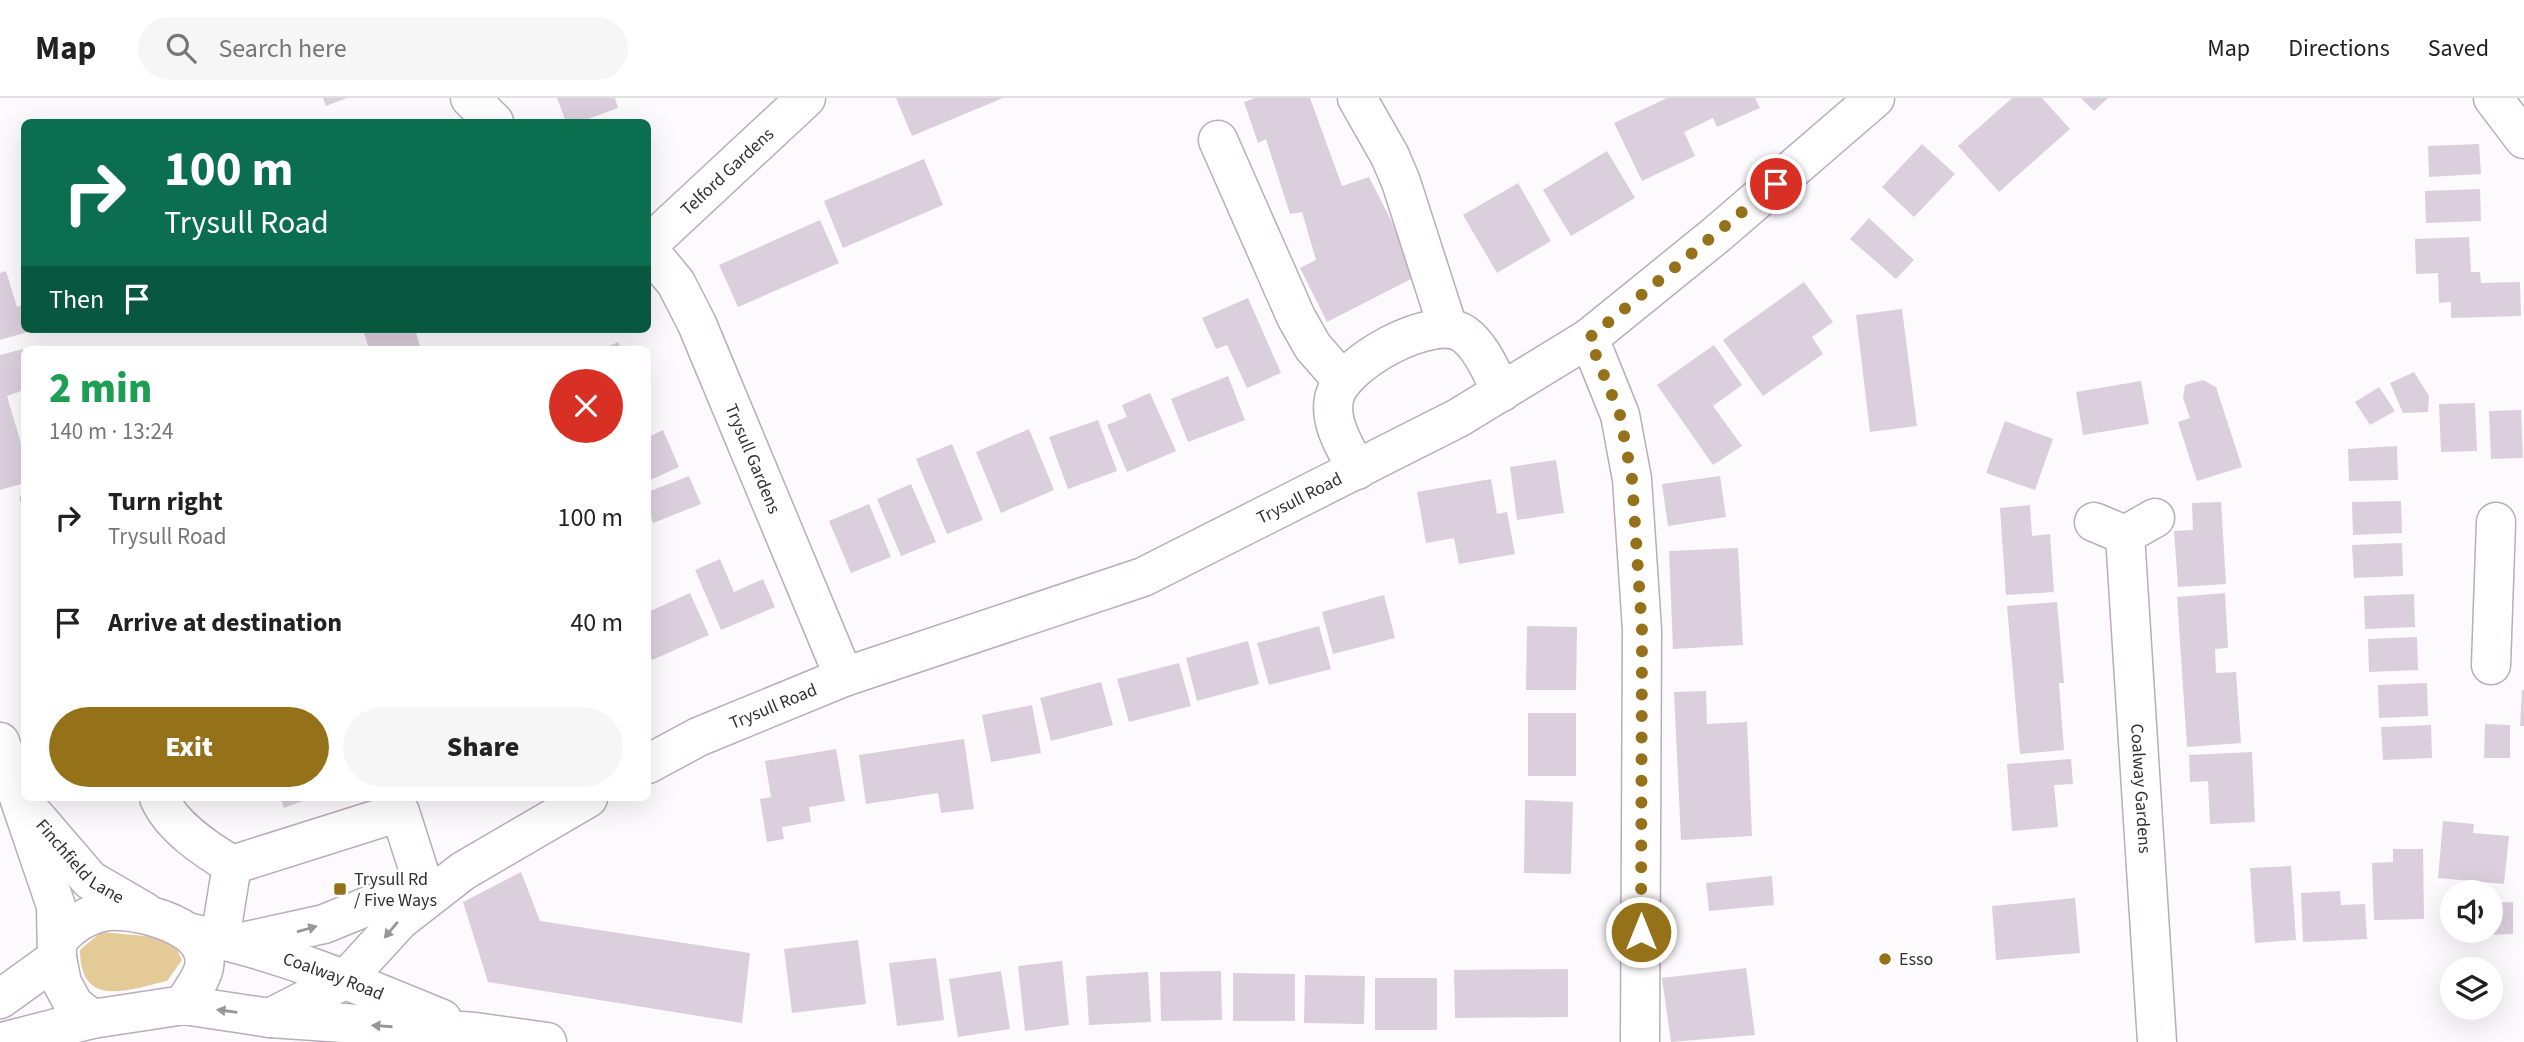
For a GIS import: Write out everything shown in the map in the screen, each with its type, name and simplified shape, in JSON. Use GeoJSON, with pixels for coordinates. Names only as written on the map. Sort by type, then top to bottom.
{"type":"FeatureCollection","features":[{"type":"Feature","properties":{"kind":"street"},"geometry":{"type":"LineString","coordinates":[[470,98],[491,119]]}},
{"type":"Feature","properties":{"kind":"street","name":"Telford Gardens"},"geometry":{"type":"LineString","coordinates":[[651,244],[806,98]]}},
{"type":"Feature","properties":{"kind":"street"},"geometry":{"type":"LineString","coordinates":[[1357,98],[1390,156],[1401,182],[1448,328]]}},
{"type":"Feature","properties":{"kind":"street","name":"Trysull Road"},"geometry":{"type":"LineString","coordinates":[[651,762],[698,737],[844,677],[1143,577],[1357,470],[1502,393],[1589,338],[1716,235],[1875,98]]}},
{"type":"Feature","properties":{"kind":"street"},"geometry":{"type":"LineString","coordinates":[[1218,140],[1296,317],[1313,347],[1343,381]]}},
{"type":"Feature","properties":{"kind":"street","name":"Trysull Gardens"},"geometry":{"type":"LineString","coordinates":[[651,251],[676,283],[697,324],[844,677]]}},
{"type":"Feature","properties":{"kind":"street"},"geometry":{"type":"LineString","coordinates":[[1357,470],[1339,435],[1334,398],[1343,381],[1359,364],[1386,348],[1428,330],[1448,328],[1462,332],[1474,344],[1502,393]]}},
{"type":"Feature","properties":{"kind":"street"},"geometry":{"type":"LineString","coordinates":[[1589,338],[1620,415],[1633,493],[1642,630],[1640,1042]]}},
{"type":"Feature","properties":{"kind":"street"},"geometry":{"type":"LineString","coordinates":[[2491,665],[2509,608],[2496,522]]}},
{"type":"Feature","properties":{"kind":"street","name":"Coalway Gardens"},"geometry":{"type":"LineString","coordinates":[[2125,525],[2157,1042]]}},
{"type":"Feature","properties":{"kind":"street","name":"Finchfield Lane"},"geometry":{"type":"LineString","coordinates":[[0,742],[21,796]]}},
{"type":"Feature","properties":{"kind":"street","name":"Finchfield Lane"},"geometry":{"type":"LineString","coordinates":[[23,801],[56,906],[62,983],[74,1005],[92,1019]]}},
{"type":"Feature","properties":{"kind":"street","name":"Finchfield Lane"},"geometry":{"type":"LineString","coordinates":[[24,801],[90,880],[147,913],[217,938]]}},
{"type":"Feature","properties":{"kind":"street"},"geometry":{"type":"LineString","coordinates":[[160,801],[164,810],[178,825],[213,854],[232,865],[400,812],[423,884]]}},
{"type":"Feature","properties":{"kind":"street"},"geometry":{"type":"LineString","coordinates":[[270,1018],[346,979],[400,920],[463,871],[583,801]]}},
{"type":"Feature","properties":{"kind":"street"},"geometry":{"type":"LineString","coordinates":[[217,938],[232,865]]}},
{"type":"Feature","properties":{"kind":"street"},"geometry":{"type":"LineString","coordinates":[[184,1005],[204,967],[202,950],[217,938],[324,924],[423,884],[463,871]]}},
{"type":"Feature","properties":{"kind":"street"},"geometry":{"type":"LineString","coordinates":[[0,999],[58,949],[81,920],[107,911],[147,913]]}},
{"type":"Feature","properties":{"kind":"street","name":"Coalway Road"},"geometry":{"type":"LineString","coordinates":[[217,938],[346,979],[475,1032]]}},
{"type":"Feature","properties":{"kind":"street","name":"Coalway Road"},"geometry":{"type":"LineString","coordinates":[[2,1042],[92,1019],[184,1005],[270,1018],[475,1032],[547,1042]]}},
{"type":"Feature","properties":{"kind":"shaded area"},"geometry":{"type":"Polygon","coordinates":[[[101,932],[167,938],[174,944],[182,960],[167,981],[122,991],[97,988],[88,981],[82,969],[80,950],[101,932]]]}},
{"type":"Feature","properties":{"kind":"building"},"geometry":{"type":"Polygon","coordinates":[[[323,98],[347,98],[326,106],[323,98]]]}},
{"type":"Feature","properties":{"kind":"building"},"geometry":{"type":"Polygon","coordinates":[[[557,98],[615,98],[618,108],[588,119],[565,119],[557,98]]]}},
{"type":"Feature","properties":{"kind":"building"},"geometry":{"type":"Polygon","coordinates":[[[896,98],[1003,98],[912,136],[896,98]]]}},
{"type":"Feature","properties":{"kind":"building"},"geometry":{"type":"Polygon","coordinates":[[[1255,98],[1310,98],[1342,186],[1369,177],[1419,275],[1327,322],[1300,268],[1316,260],[1302,212],[1290,214],[1266,139],[1258,143],[1244,102],[1255,98]]]}},
{"type":"Feature","properties":{"kind":"building"},"geometry":{"type":"Polygon","coordinates":[[[1667,98],[1755,98],[1760,108],[1717,127],[1713,118],[1684,132],[1695,156],[1642,181],[1614,123],[1667,98]]]}},
{"type":"Feature","properties":{"kind":"building"},"geometry":{"type":"Polygon","coordinates":[[[2012,98],[2042,98],[2070,129],[1999,192],[1958,146],[2012,98]]]}},
{"type":"Feature","properties":{"kind":"building"},"geometry":{"type":"Polygon","coordinates":[[[2081,98],[2108,98],[2094,111],[2081,98]]]}},
{"type":"Feature","properties":{"kind":"building"},"geometry":{"type":"Polygon","coordinates":[[[1922,144],[1955,174],[1914,217],[1882,187],[1922,144]]]}},
{"type":"Feature","properties":{"kind":"building"},"geometry":{"type":"Polygon","coordinates":[[[2479,144],[2481,174],[2429,177],[2428,146],[2479,144]]]}},
{"type":"Feature","properties":{"kind":"building"},"geometry":{"type":"Polygon","coordinates":[[[1607,151],[1635,198],[1571,236],[1543,190],[1607,151]]]}},
{"type":"Feature","properties":{"kind":"building"},"geometry":{"type":"Polygon","coordinates":[[[924,159],[943,205],[843,248],[824,201],[924,159]]]}},
{"type":"Feature","properties":{"kind":"building"},"geometry":{"type":"Polygon","coordinates":[[[1518,183],[1551,241],[1497,273],[1463,215],[1518,183]]]}},
{"type":"Feature","properties":{"kind":"building"},"geometry":{"type":"Polygon","coordinates":[[[2480,189],[2481,221],[2426,223],[2425,191],[2480,189]]]}},
{"type":"Feature","properties":{"kind":"building"},"geometry":{"type":"Polygon","coordinates":[[[1869,218],[1914,260],[1896,279],[1850,239],[1869,218]]]}},
{"type":"Feature","properties":{"kind":"building"},"geometry":{"type":"Polygon","coordinates":[[[820,220],[839,263],[738,307],[719,265],[820,220]]]}},
{"type":"Feature","properties":{"kind":"building"},"geometry":{"type":"Polygon","coordinates":[[[2469,237],[2471,272],[2480,272],[2481,283],[2520,282],[2521,316],[2451,318],[2451,302],[2439,303],[2438,273],[2416,274],[2415,239],[2469,237]]]}},
{"type":"Feature","properties":{"kind":"building"},"geometry":{"type":"Polygon","coordinates":[[[6,271],[17,307],[21,305],[21,333],[24,333],[0,340],[0,273],[6,271]]]}},
{"type":"Feature","properties":{"kind":"building"},"geometry":{"type":"Polygon","coordinates":[[[1804,282],[1833,322],[1812,337],[1823,354],[1763,396],[1723,340],[1804,282]]]}},
{"type":"Feature","properties":{"kind":"building"},"geometry":{"type":"Polygon","coordinates":[[[1248,298],[1281,373],[1247,388],[1227,345],[1216,349],[1202,318],[1248,298]]]}},
{"type":"Feature","properties":{"kind":"building"},"geometry":{"type":"Polygon","coordinates":[[[1902,309],[1917,426],[1870,432],[1856,315],[1902,309]]]}},
{"type":"Feature","properties":{"kind":"building"},"geometry":{"type":"Polygon","coordinates":[[[364,333],[416,333],[420,346],[368,346],[364,333]]]}},
{"type":"Feature","properties":{"kind":"building"},"geometry":{"type":"Polygon","coordinates":[[[1714,345],[1742,385],[1713,406],[1742,446],[1713,465],[1657,385],[1714,345]]]}},
{"type":"Feature","properties":{"kind":"building"},"geometry":{"type":"Polygon","coordinates":[[[21,350],[21,391],[7,396],[21,444],[21,484],[0,490],[0,355],[21,350]]]}},
{"type":"Feature","properties":{"kind":"building"},"geometry":{"type":"Polygon","coordinates":[[[2414,372],[2429,396],[2428,412],[2403,413],[2390,383],[2414,372]]]}},
{"type":"Feature","properties":{"kind":"building"},"geometry":{"type":"Polygon","coordinates":[[[1228,376],[1245,420],[1188,442],[1171,399],[1228,376]]]}},
{"type":"Feature","properties":{"kind":"building"},"geometry":{"type":"Polygon","coordinates":[[[2203,380],[2216,387],[2242,467],[2197,481],[2178,422],[2190,418],[2183,398],[2185,385],[2203,380]]]}},
{"type":"Feature","properties":{"kind":"building"},"geometry":{"type":"Polygon","coordinates":[[[2141,381],[2149,424],[2083,435],[2076,392],[2141,381]]]}},
{"type":"Feature","properties":{"kind":"building"},"geometry":{"type":"Polygon","coordinates":[[[2379,387],[2395,411],[2370,425],[2355,402],[2379,387]]]}},
{"type":"Feature","properties":{"kind":"building"},"geometry":{"type":"Polygon","coordinates":[[[1150,393],[1176,451],[1127,472],[1107,425],[1127,417],[1122,405],[1150,393]]]}},
{"type":"Feature","properties":{"kind":"building"},"geometry":{"type":"Polygon","coordinates":[[[2475,403],[2477,451],[2441,452],[2439,404],[2475,403]]]}},
{"type":"Feature","properties":{"kind":"building"},"geometry":{"type":"Polygon","coordinates":[[[2521,410],[2523,458],[2491,459],[2489,411],[2521,410]]]}},
{"type":"Feature","properties":{"kind":"building"},"geometry":{"type":"Polygon","coordinates":[[[1098,420],[1117,471],[1068,489],[1049,437],[1098,420]]]}},
{"type":"Feature","properties":{"kind":"building"},"geometry":{"type":"Polygon","coordinates":[[[2005,421],[2053,439],[2035,490],[1986,473],[2005,421]]]}},
{"type":"Feature","properties":{"kind":"building"},"geometry":{"type":"Polygon","coordinates":[[[1029,429],[1054,490],[1001,513],[976,452],[1029,429]]]}},
{"type":"Feature","properties":{"kind":"building"},"geometry":{"type":"Polygon","coordinates":[[[663,430],[679,467],[651,480],[651,436],[663,430]]]}},
{"type":"Feature","properties":{"kind":"building"},"geometry":{"type":"Polygon","coordinates":[[[952,444],[983,520],[947,534],[916,459],[952,444]]]}},
{"type":"Feature","properties":{"kind":"building"},"geometry":{"type":"Polygon","coordinates":[[[2397,446],[2398,480],[2349,481],[2348,449],[2397,446]]]}},
{"type":"Feature","properties":{"kind":"building"},"geometry":{"type":"Polygon","coordinates":[[[1556,460],[1564,513],[1517,520],[1510,467],[1556,460]]]}},
{"type":"Feature","properties":{"kind":"building"},"geometry":{"type":"Polygon","coordinates":[[[689,476],[701,504],[653,523],[651,491],[689,476]]]}},
{"type":"Feature","properties":{"kind":"building"},"geometry":{"type":"Polygon","coordinates":[[[1720,476],[1726,517],[1668,526],[1662,484],[1720,476]]]}},
{"type":"Feature","properties":{"kind":"building"},"geometry":{"type":"Polygon","coordinates":[[[1491,479],[1497,514],[1507,512],[1515,554],[1459,564],[1454,538],[1426,543],[1417,492],[1491,479]]]}},
{"type":"Feature","properties":{"kind":"building"},"geometry":{"type":"Polygon","coordinates":[[[911,484],[936,542],[901,556],[877,499],[911,484]]]}},
{"type":"Feature","properties":{"kind":"building"},"geometry":{"type":"Polygon","coordinates":[[[2401,501],[2402,533],[2353,535],[2352,502],[2401,501]]]}},
{"type":"Feature","properties":{"kind":"building"},"geometry":{"type":"Polygon","coordinates":[[[2221,502],[2226,584],[2178,587],[2174,531],[2193,530],[2192,503],[2221,502]]]}},
{"type":"Feature","properties":{"kind":"building"},"geometry":{"type":"Polygon","coordinates":[[[869,504],[891,557],[851,573],[829,521],[869,504]]]}},
{"type":"Feature","properties":{"kind":"building"},"geometry":{"type":"Polygon","coordinates":[[[2030,505],[2032,536],[2050,534],[2054,592],[2006,595],[2000,508],[2030,505]]]}},
{"type":"Feature","properties":{"kind":"building"},"geometry":{"type":"Polygon","coordinates":[[[2402,543],[2403,576],[2354,578],[2352,545],[2402,543]]]}},
{"type":"Feature","properties":{"kind":"building"},"geometry":{"type":"Polygon","coordinates":[[[1738,548],[1743,645],[1673,649],[1669,551],[1738,548]]]}},
{"type":"Feature","properties":{"kind":"building"},"geometry":{"type":"Polygon","coordinates":[[[720,559],[734,592],[763,579],[775,607],[721,630],[695,570],[720,559]]]}},
{"type":"Feature","properties":{"kind":"building"},"geometry":{"type":"Polygon","coordinates":[[[690,593],[709,635],[652,660],[651,611],[690,593]]]}},
{"type":"Feature","properties":{"kind":"building"},"geometry":{"type":"Polygon","coordinates":[[[2225,593],[2228,648],[2215,649],[2216,673],[2236,672],[2241,743],[2187,747],[2177,597],[2225,593]]]}},
{"type":"Feature","properties":{"kind":"building"},"geometry":{"type":"Polygon","coordinates":[[[2414,594],[2415,627],[2365,629],[2364,596],[2414,594]]]}},
{"type":"Feature","properties":{"kind":"building"},"geometry":{"type":"Polygon","coordinates":[[[1384,595],[1395,638],[1333,654],[1322,612],[1384,595]]]}},
{"type":"Feature","properties":{"kind":"building"},"geometry":{"type":"Polygon","coordinates":[[[2057,602],[2064,683],[2059,683],[2064,750],[2020,754],[2007,606],[2057,602]]]}},
{"type":"Feature","properties":{"kind":"building"},"geometry":{"type":"Polygon","coordinates":[[[1319,626],[1331,669],[1269,685],[1257,643],[1319,626]]]}},
{"type":"Feature","properties":{"kind":"building"},"geometry":{"type":"Polygon","coordinates":[[[1527,626],[1577,627],[1576,690],[1526,690],[1527,626]]]}},
{"type":"Feature","properties":{"kind":"building"},"geometry":{"type":"Polygon","coordinates":[[[2417,637],[2418,670],[2369,672],[2368,639],[2417,637]]]}},
{"type":"Feature","properties":{"kind":"building"},"geometry":{"type":"Polygon","coordinates":[[[1248,641],[1259,684],[1197,701],[1186,658],[1248,641]]]}},
{"type":"Feature","properties":{"kind":"building"},"geometry":{"type":"Polygon","coordinates":[[[1179,663],[1191,706],[1129,722],[1117,679],[1179,663]]]}},
{"type":"Feature","properties":{"kind":"building"},"geometry":{"type":"Polygon","coordinates":[[[1101,682],[1113,725],[1051,741],[1040,698],[1101,682]]]}},
{"type":"Feature","properties":{"kind":"building"},"geometry":{"type":"Polygon","coordinates":[[[2427,683],[2428,716],[2379,718],[2378,685],[2427,683]]]}},
{"type":"Feature","properties":{"kind":"building"},"geometry":{"type":"Polygon","coordinates":[[[2522,690],[2524,726],[2520,726],[2522,690]]]}},
{"type":"Feature","properties":{"kind":"building"},"geometry":{"type":"Polygon","coordinates":[[[1706,691],[1707,724],[1747,722],[1752,836],[1681,840],[1674,692],[1706,691]]]}},
{"type":"Feature","properties":{"kind":"building"},"geometry":{"type":"Polygon","coordinates":[[[1032,705],[1041,753],[991,762],[982,715],[1032,705]]]}},
{"type":"Feature","properties":{"kind":"building"},"geometry":{"type":"Polygon","coordinates":[[[1528,713],[1576,713],[1576,776],[1528,776],[1528,713]]]}},
{"type":"Feature","properties":{"kind":"building"},"geometry":{"type":"Polygon","coordinates":[[[2485,724],[2510,725],[2510,758],[2484,758],[2485,724]]]}},
{"type":"Feature","properties":{"kind":"building"},"geometry":{"type":"Polygon","coordinates":[[[2431,725],[2432,758],[2383,760],[2381,727],[2431,725]]]}},
{"type":"Feature","properties":{"kind":"building"},"geometry":{"type":"Polygon","coordinates":[[[964,739],[974,809],[941,813],[938,793],[866,804],[859,755],[964,739]]]}},
{"type":"Feature","properties":{"kind":"building"},"geometry":{"type":"Polygon","coordinates":[[[836,749],[845,801],[809,807],[811,822],[782,827],[784,839],[767,842],[760,799],[771,797],[765,761],[836,749]]]}},
{"type":"Feature","properties":{"kind":"building"},"geometry":{"type":"Polygon","coordinates":[[[2252,752],[2255,822],[2210,824],[2208,781],[2190,782],[2189,755],[2252,752]]]}},
{"type":"Feature","properties":{"kind":"building"},"geometry":{"type":"Polygon","coordinates":[[[2071,759],[2073,784],[2054,785],[2058,827],[2012,831],[2007,764],[2071,759]]]}},
{"type":"Feature","properties":{"kind":"building"},"geometry":{"type":"Polygon","coordinates":[[[1525,800],[1573,802],[1571,874],[1524,873],[1525,800]]]}},
{"type":"Feature","properties":{"kind":"building"},"geometry":{"type":"Polygon","coordinates":[[[281,801],[303,801],[284,808],[281,801]]]}},
{"type":"Feature","properties":{"kind":"building"},"geometry":{"type":"Polygon","coordinates":[[[2443,821],[2474,824],[2473,833],[2509,836],[2504,884],[2503,880],[2438,878],[2443,821]]]}},
{"type":"Feature","properties":{"kind":"building"},"geometry":{"type":"Polygon","coordinates":[[[2393,849],[2423,849],[2424,919],[2374,920],[2372,863],[2393,862],[2393,849]]]}},
{"type":"Feature","properties":{"kind":"building"},"geometry":{"type":"Polygon","coordinates":[[[2291,866],[2296,940],[2255,943],[2250,868],[2291,866]]]}},
{"type":"Feature","properties":{"kind":"building"},"geometry":{"type":"Polygon","coordinates":[[[521,872],[540,921],[750,953],[742,1023],[488,982],[463,902],[521,872]]]}},
{"type":"Feature","properties":{"kind":"building"},"geometry":{"type":"Polygon","coordinates":[[[1772,876],[1774,905],[1709,911],[1706,883],[1772,876]]]}},
{"type":"Feature","properties":{"kind":"building"},"geometry":{"type":"Polygon","coordinates":[[[2340,891],[2341,905],[2365,904],[2367,939],[2303,942],[2301,893],[2340,891]]]}},
{"type":"Feature","properties":{"kind":"building"},"geometry":{"type":"Polygon","coordinates":[[[2075,898],[2080,953],[1996,960],[1992,906],[2075,898]]]}},
{"type":"Feature","properties":{"kind":"building"},"geometry":{"type":"Polygon","coordinates":[[[2503,902],[2513,902],[2513,934],[2503,934],[2503,902]]]}},
{"type":"Feature","properties":{"kind":"building"},"geometry":{"type":"Polygon","coordinates":[[[858,940],[866,1004],[792,1013],[784,949],[858,940]]]}},
{"type":"Feature","properties":{"kind":"building"},"geometry":{"type":"Polygon","coordinates":[[[936,958],[944,1020],[897,1026],[889,963],[936,958]]]}},
{"type":"Feature","properties":{"kind":"building"},"geometry":{"type":"Polygon","coordinates":[[[1062,961],[1069,1025],[1025,1031],[1018,966],[1062,961]]]}},
{"type":"Feature","properties":{"kind":"building"},"geometry":{"type":"Polygon","coordinates":[[[1746,968],[1755,1035],[1671,1042],[1662,978],[1746,968]]]}},
{"type":"Feature","properties":{"kind":"building"},"geometry":{"type":"Polygon","coordinates":[[[1568,969],[1568,1017],[1455,1018],[1454,970],[1568,969]]]}},
{"type":"Feature","properties":{"kind":"building"},"geometry":{"type":"Polygon","coordinates":[[[1001,971],[1010,1029],[958,1037],[949,979],[1001,971]]]}},
{"type":"Feature","properties":{"kind":"building"},"geometry":{"type":"Polygon","coordinates":[[[1221,971],[1222,1020],[1161,1021],[1160,972],[1221,971]]]}},
{"type":"Feature","properties":{"kind":"building"},"geometry":{"type":"Polygon","coordinates":[[[1148,972],[1151,1022],[1089,1025],[1086,976],[1148,972]]]}},
{"type":"Feature","properties":{"kind":"building"},"geometry":{"type":"Polygon","coordinates":[[[1233,973],[1295,974],[1295,1021],[1233,1021],[1233,973]]]}},
{"type":"Feature","properties":{"kind":"building"},"geometry":{"type":"Polygon","coordinates":[[[1305,975],[1365,976],[1364,1024],[1304,1023],[1305,975]]]}},
{"type":"Feature","properties":{"kind":"building"},"geometry":{"type":"Polygon","coordinates":[[[1375,978],[1437,978],[1437,1030],[1375,1030],[1375,978]]]}},
{"type":"Feature","properties":{"kind":"place","name":"Trysull Rd / Five Ways"},"geometry":{"type":"Point","coordinates":[340,889]}},
{"type":"Feature","properties":{"kind":"place","name":"Esso"},"geometry":{"type":"Point","coordinates":[1885,959]}},
{"type":"Feature","properties":{"kind":"route"},"geometry":{"type":"LineString","coordinates":[[1641,932],[1642,630],[1632,479],[1620,415],[1589,338],[1776,184]]}}]}
